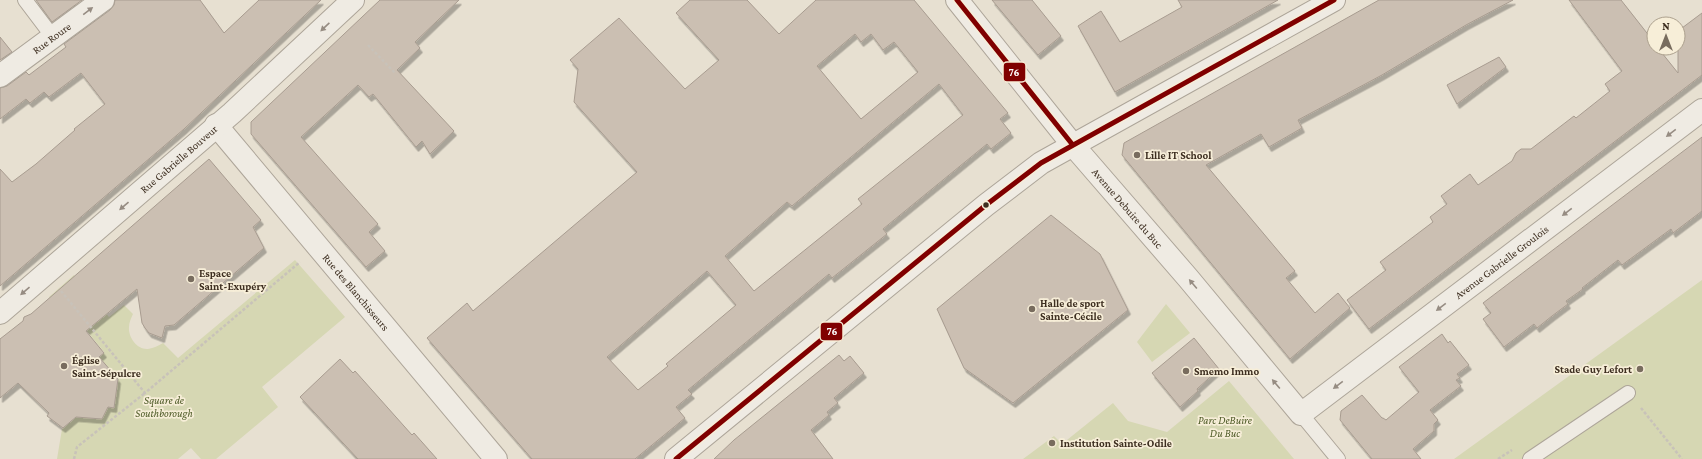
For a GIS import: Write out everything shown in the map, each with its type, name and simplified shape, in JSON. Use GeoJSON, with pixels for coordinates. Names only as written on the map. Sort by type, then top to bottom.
{"type":"FeatureCollection","features":[{"type":"Feature","properties":{"kind":"street","name":"Rue Roure"},"geometry":{"type":"LineString","coordinates":[[0,76],[103,0]]}},
{"type":"Feature","properties":{"kind":"street","name":"Rue Gabrielle Bouveur"},"geometry":{"type":"LineString","coordinates":[[0,313],[216,125],[232,113],[353,0]]}},
{"type":"Feature","properties":{"kind":"street","name":"Avenue Debuire du Buc"},"geometry":{"type":"LineString","coordinates":[[957,0],[1072,144],[1188,278],[1301,414]]}},
{"type":"Feature","properties":{"kind":"street"},"geometry":{"type":"LineString","coordinates":[[676,459],[992,200],[1041,163],[1072,144],[1102,129],[1334,0]]}},
{"type":"Feature","properties":{"kind":"street","name":"Avenue Gabrielle Groulois"},"geometry":{"type":"LineString","coordinates":[[1301,414],[1702,110]]}},
{"type":"Feature","properties":{"kind":"street","name":"Rue des Blanchisseurs"},"geometry":{"type":"LineString","coordinates":[[216,125],[496,459]]}},
{"type":"Feature","properties":{"kind":"lane"},"geometry":{"type":"LineString","coordinates":[[25,0],[53,37]]}},
{"type":"Feature","properties":{"kind":"lane"},"geometry":{"type":"LineString","coordinates":[[1530,459],[1628,393]]}},
{"type":"Feature","properties":{"kind":"lane"},"geometry":{"type":"LineString","coordinates":[[1301,414],[1338,459]]}},
{"type":"Feature","properties":{"kind":"path"},"geometry":{"type":"LineString","coordinates":[[368,45],[395,73]]}},
{"type":"Feature","properties":{"kind":"path"},"geometry":{"type":"LineString","coordinates":[[74,459],[77,447],[145,393],[319,247]]}},
{"type":"Feature","properties":{"kind":"path"},"geometry":{"type":"LineString","coordinates":[[46,273],[145,393]]}},
{"type":"Feature","properties":{"kind":"green space","name":"Square de Southborough"},"geometry":{"type":"Polygon","coordinates":[[[295,260],[345,317],[262,387],[278,407],[216,459],[201,459],[191,448],[178,459],[57,459],[62,429],[76,417],[99,419],[105,413],[106,407],[114,408],[118,379],[99,357],[104,352],[67,307],[61,311],[49,297],[74,275],[109,317],[124,305],[133,314],[129,324],[129,331],[132,339],[137,345],[144,349],[148,349],[163,343],[178,358],[295,260]]]}},
{"type":"Feature","properties":{"kind":"green space","name":"Stade Guy Lefort"},"geometry":{"type":"Polygon","coordinates":[[[1702,280],[1702,459],[1454,459],[1702,280]]]}},
{"type":"Feature","properties":{"kind":"green space"},"geometry":{"type":"Polygon","coordinates":[[[1166,304],[1190,333],[1152,362],[1137,342],[1166,304]]]}},
{"type":"Feature","properties":{"kind":"green space","name":"Parc DeBuire Du Buc"},"geometry":{"type":"Polygon","coordinates":[[[1229,381],[1294,459],[1023,459],[1054,436],[1062,444],[1113,403],[1128,421],[1167,432],[1229,381]]]}},
{"type":"Feature","properties":{"kind":"building"},"geometry":{"type":"Polygon","coordinates":[[[36,0],[82,0],[52,22],[36,0]]]}},
{"type":"Feature","properties":{"kind":"building"},"geometry":{"type":"Polygon","coordinates":[[[115,0],[200,0],[224,33],[259,0],[321,0],[184,129],[0,286],[0,169],[12,182],[36,164],[75,130],[74,129],[105,104],[81,73],[49,97],[44,92],[30,103],[26,99],[0,119],[0,88],[7,86],[26,72],[29,75],[66,47],[64,44],[110,10],[114,5],[115,0]]]}},
{"type":"Feature","properties":{"kind":"building"},"geometry":{"type":"Polygon","coordinates":[[[380,0],[459,0],[415,42],[420,48],[397,70],[454,131],[430,154],[422,141],[416,147],[373,94],[369,97],[358,85],[301,137],[378,224],[369,232],[385,251],[366,267],[251,134],[251,122],[380,0]]]}},
{"type":"Feature","properties":{"kind":"building"},"geometry":{"type":"Polygon","coordinates":[[[690,0],[747,0],[779,34],[816,0],[914,0],[1008,113],[1000,119],[1011,133],[991,149],[987,144],[883,229],[887,234],[832,278],[829,274],[688,390],[692,394],[676,407],[685,418],[635,459],[532,459],[427,338],[467,303],[473,311],[637,172],[574,102],[578,69],[570,60],[619,18],[685,89],[719,60],[676,13],[690,0]],[[855,34],[817,66],[861,119],[918,72],[894,42],[883,50],[871,34],[861,42],[855,34]],[[939,84],[792,206],[787,202],[725,256],[754,291],[862,204],[858,199],[963,115],[939,84]],[[707,271],[607,357],[638,390],[668,366],[666,364],[736,305],[707,271]]]}},
{"type":"Feature","properties":{"kind":"building"},"geometry":{"type":"Polygon","coordinates":[[[992,0],[1032,0],[1061,36],[1038,55],[992,0]]]}},
{"type":"Feature","properties":{"kind":"building"},"geometry":{"type":"Polygon","coordinates":[[[1178,0],[1278,0],[1115,92],[1078,26],[1101,11],[1120,42],[1182,7],[1178,0]]]}},
{"type":"Feature","properties":{"kind":"building"},"geometry":{"type":"Polygon","coordinates":[[[1379,0],[1513,0],[1466,25],[1382,75],[1298,120],[1302,128],[1269,147],[1261,134],[1206,165],[1295,271],[1286,278],[1315,313],[1338,293],[1350,308],[1290,359],[1122,155],[1124,143],[1379,0]]]}},
{"type":"Feature","properties":{"kind":"building"},"geometry":{"type":"Polygon","coordinates":[[[1569,0],[1621,0],[1646,32],[1646,56],[1664,56],[1678,73],[1678,56],[1686,56],[1686,25],[1702,13],[1702,75],[1369,329],[1347,300],[1386,270],[1380,262],[1433,222],[1430,217],[1447,204],[1441,196],[1470,174],[1478,185],[1512,161],[1516,153],[1521,149],[1531,149],[1574,116],[1576,118],[1610,91],[1605,84],[1622,71],[1569,0]]]}},
{"type":"Feature","properties":{"kind":"building"},"geometry":{"type":"Polygon","coordinates":[[[0,37],[12,52],[0,60],[0,37]]]}},
{"type":"Feature","properties":{"kind":"building"},"geometry":{"type":"Polygon","coordinates":[[[1499,57],[1506,67],[1457,104],[1447,85],[1499,57]]]}},
{"type":"Feature","properties":{"kind":"building"},"geometry":{"type":"Polygon","coordinates":[[[1702,137],[1702,211],[1673,233],[1671,229],[1622,265],[1618,260],[1566,301],[1568,304],[1537,328],[1534,324],[1504,347],[1483,319],[1491,313],[1483,303],[1702,137]]]}},
{"type":"Feature","properties":{"kind":"building"},"geometry":{"type":"Polygon","coordinates":[[[209,159],[261,220],[253,227],[264,248],[174,325],[165,326],[162,338],[149,333],[142,323],[137,289],[86,331],[104,353],[99,357],[118,379],[114,408],[108,407],[102,419],[76,417],[63,428],[47,416],[49,413],[18,383],[0,398],[0,339],[23,321],[24,317],[31,314],[209,159]]]}},
{"type":"Feature","properties":{"kind":"building","name":"Halle de sport Sainte-Cécile"},"geometry":{"type":"Polygon","coordinates":[[[1051,215],[1100,254],[1128,310],[1013,403],[964,368],[937,309],[1051,215]]]}},
{"type":"Feature","properties":{"kind":"building"},"geometry":{"type":"Polygon","coordinates":[[[1442,334],[1448,343],[1450,341],[1469,365],[1457,374],[1460,378],[1456,380],[1461,386],[1430,410],[1438,420],[1434,424],[1434,431],[1413,449],[1421,459],[1372,459],[1340,420],[1341,411],[1362,395],[1382,418],[1386,420],[1419,392],[1399,367],[1442,334]]]}},
{"type":"Feature","properties":{"kind":"building","name":"Smemo Immo"},"geometry":{"type":"Polygon","coordinates":[[[1194,338],[1219,369],[1180,407],[1152,373],[1194,338]]]}},
{"type":"Feature","properties":{"kind":"building"},"geometry":{"type":"Polygon","coordinates":[[[839,355],[844,361],[850,356],[864,373],[834,398],[838,403],[827,412],[829,415],[811,430],[833,459],[714,459],[734,440],[839,355]]]}},
{"type":"Feature","properties":{"kind":"building"},"geometry":{"type":"Polygon","coordinates":[[[340,359],[353,373],[355,371],[412,435],[414,433],[437,459],[358,459],[300,397],[340,359]]]}},
{"type":"Feature","properties":{"kind":"transit line","name":"76"},"geometry":{"type":"LineString","coordinates":[[957,0],[1072,144]]}},
{"type":"Feature","properties":{"kind":"transit line","name":"76"},"geometry":{"type":"LineString","coordinates":[[676,459],[986,205],[1041,163],[1334,0]]}},
{"type":"Feature","properties":{"kind":"place","name":"Lille IT School"},"geometry":{"type":"Point","coordinates":[1137,155]}},
{"type":"Feature","properties":{"kind":"place","name":"Espace Saint-Exupéry"},"geometry":{"type":"Point","coordinates":[191,279]}},
{"type":"Feature","properties":{"kind":"place","name":"Halle de sport Sainte-Cécile"},"geometry":{"type":"Point","coordinates":[1032,309]}},
{"type":"Feature","properties":{"kind":"place","name":"Église Saint-Sépulcre"},"geometry":{"type":"Point","coordinates":[64,366]}},
{"type":"Feature","properties":{"kind":"place","name":"Stade Guy Lefort"},"geometry":{"type":"Point","coordinates":[1640,369]}},
{"type":"Feature","properties":{"kind":"place","name":"Smemo Immo"},"geometry":{"type":"Point","coordinates":[1186,371]}},
{"type":"Feature","properties":{"kind":"place","name":"Institution Sainte-Odile"},"geometry":{"type":"Point","coordinates":[1052,443]}}]}
